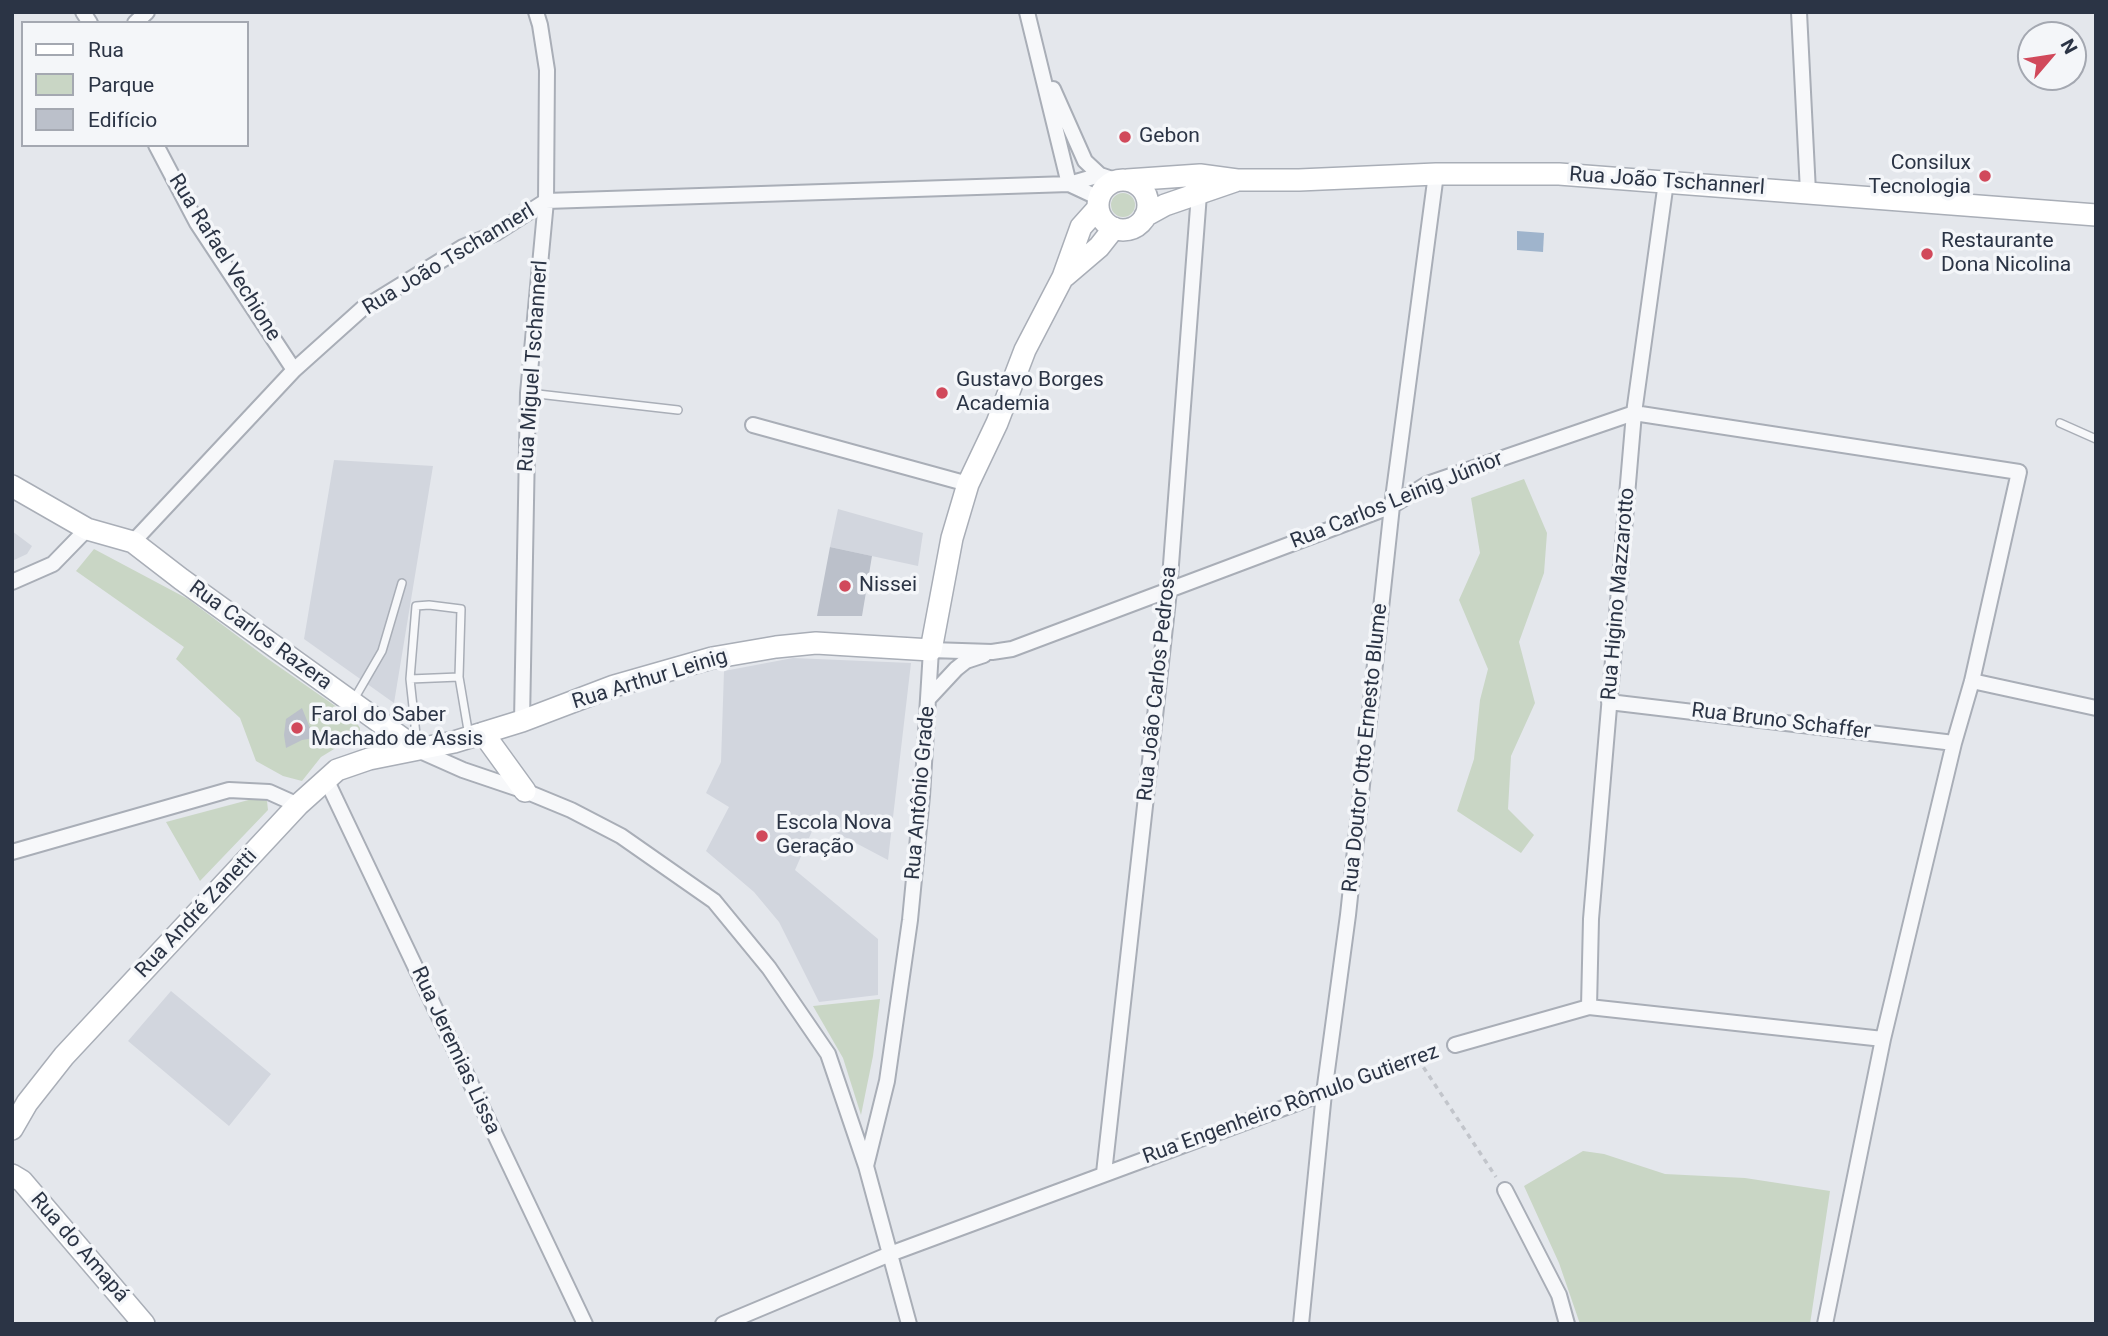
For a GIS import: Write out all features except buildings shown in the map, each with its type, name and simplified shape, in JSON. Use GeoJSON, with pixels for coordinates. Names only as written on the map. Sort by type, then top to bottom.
{"type":"FeatureCollection","features":[{"type":"Feature","properties":{"kind":"main road","name":"Rua João Tschannerl"},"geometry":{"type":"LineString","coordinates":[[1115,179],[1200,175],[1237,180],[1298,180],[1436,174],[1559,174],[2096,215]]}},
{"type":"Feature","properties":{"kind":"main road"},"geometry":{"type":"LineString","coordinates":[[1115,179],[1136,184],[1146,198],[1145,216],[1132,228],[1114,228],[1106,223],[1098,203],[1115,179]]}},
{"type":"Feature","properties":{"kind":"main road","name":"Rua João Tschannerl"},"geometry":{"type":"LineString","coordinates":[[1145,216],[1165,205],[1237,180]]}},
{"type":"Feature","properties":{"kind":"main road","name":"Rua Antônio Grade"},"geometry":{"type":"LineString","coordinates":[[931,650],[952,538],[968,484],[997,423],[1026,350],[1063,278],[1080,227],[1098,203]]}},
{"type":"Feature","properties":{"kind":"main road","name":"Rua Antônio Grade"},"geometry":{"type":"LineString","coordinates":[[1063,278],[1099,247],[1114,228]]}},
{"type":"Feature","properties":{"kind":"main road","name":"Rua Carlos Razera"},"geometry":{"type":"LineString","coordinates":[[12,486],[88,529],[133,542],[417,749]]}},
{"type":"Feature","properties":{"kind":"main road","name":"Rua Arthur Leinig"},"geometry":{"type":"LineString","coordinates":[[417,749],[522,721],[614,686],[712,658],[816,643],[931,650]]}},
{"type":"Feature","properties":{"kind":"main road"},"geometry":{"type":"LineString","coordinates":[[476,735],[525,791]]}},
{"type":"Feature","properties":{"kind":"main road","name":"Rua André Zanetti"},"geometry":{"type":"LineString","coordinates":[[12,1129],[27,1103],[64,1056],[298,805],[326,779],[349,764],[417,749]]}},
{"type":"Feature","properties":{"kind":"main road","name":"Rua do Amapá"},"geometry":{"type":"LineString","coordinates":[[12,1175],[22,1181],[144,1324]]}},
{"type":"Feature","properties":{"kind":"street","name":"Rua Miguel Tschannerl"},"geometry":{"type":"LineString","coordinates":[[522,721],[528,393],[546,201],[547,70],[536,12]]}},
{"type":"Feature","properties":{"kind":"street"},"geometry":{"type":"LineString","coordinates":[[1027,12],[1069,184]]}},
{"type":"Feature","properties":{"kind":"street"},"geometry":{"type":"LineString","coordinates":[[1799,12],[1808,192]]}},
{"type":"Feature","properties":{"kind":"street"},"geometry":{"type":"LineString","coordinates":[[1036,49],[1085,161],[1115,179]]}},
{"type":"Feature","properties":{"kind":"street","name":"Rua Rafael Vechione"},"geometry":{"type":"LineString","coordinates":[[157,147],[197,223],[294,370]]}},
{"type":"Feature","properties":{"kind":"street","name":"Rua Doutor Otto Ernesto Blume"},"geometry":{"type":"LineString","coordinates":[[1301,1324],[1324,1093],[1348,915],[1392,506],[1436,174]]}},
{"type":"Feature","properties":{"kind":"street","name":"Rua João Tschannerl"},"geometry":{"type":"LineString","coordinates":[[133,542],[294,370],[362,309],[463,247],[496,233],[546,201],[1069,184],[1115,179]]}},
{"type":"Feature","properties":{"kind":"street","name":"Rua Higino Mazzarotto"},"geometry":{"type":"LineString","coordinates":[[1589,1007],[1591,919],[1634,412],[1666,182]]}},
{"type":"Feature","properties":{"kind":"street","name":"Rua João Tschannerl"},"geometry":{"type":"LineString","coordinates":[[1069,184],[1098,203]]}},
{"type":"Feature","properties":{"kind":"street","name":"Rua João Carlos Pedrosa"},"geometry":{"type":"LineString","coordinates":[[1104,1173],[1169,591],[1199,194]]}},
{"type":"Feature","properties":{"kind":"street","name":"Rua Carlos Leinig Júnior"},"geometry":{"type":"LineString","coordinates":[[931,650],[992,652],[1012,649],[1392,506],[1427,484],[1634,412],[2019,472],[1972,681]]}},
{"type":"Feature","properties":{"kind":"street"},"geometry":{"type":"LineString","coordinates":[[753,425],[968,484]]}},
{"type":"Feature","properties":{"kind":"street"},"geometry":{"type":"LineString","coordinates":[[12,582],[53,564],[88,529]]}},
{"type":"Feature","properties":{"kind":"street","name":"Rua Antônio Grade"},"geometry":{"type":"LineString","coordinates":[[909,1324],[866,1166],[887,1081],[898,1012],[922,796],[931,650]]}},
{"type":"Feature","properties":{"kind":"street","name":"Rua Carlos Leinig Júnior"},"geometry":{"type":"LineString","coordinates":[[929,698],[956,669],[992,652]]}},
{"type":"Feature","properties":{"kind":"street"},"geometry":{"type":"LineString","coordinates":[[1825,1324],[1883,1039],[1954,743],[1972,681],[2096,708]]}},
{"type":"Feature","properties":{"kind":"street","name":"Rua Bruno Schaffer"},"geometry":{"type":"LineString","coordinates":[[1609,702],[1954,743]]}},
{"type":"Feature","properties":{"kind":"street","name":"Rua Carlos Razera"},"geometry":{"type":"LineString","coordinates":[[417,749],[463,770],[571,810],[621,836],[714,901],[769,968],[828,1054],[866,1166]]}},
{"type":"Feature","properties":{"kind":"street","name":"Rua Jeremias Lissa"},"geometry":{"type":"LineString","coordinates":[[326,779],[585,1324]]}},
{"type":"Feature","properties":{"kind":"street"},"geometry":{"type":"LineString","coordinates":[[12,852],[229,790],[269,792],[298,805]]}},
{"type":"Feature","properties":{"kind":"street","name":"Rua Engenheiro Rômulo Gutierrez"},"geometry":{"type":"LineString","coordinates":[[1455,1045],[1589,1007],[1883,1039]]}},
{"type":"Feature","properties":{"kind":"street","name":"Rua Engenheiro Rômulo Gutierrez"},"geometry":{"type":"LineString","coordinates":[[723,1324],[890,1254],[1324,1093]]}},
{"type":"Feature","properties":{"kind":"street"},"geometry":{"type":"LineString","coordinates":[[1505,1189],[1559,1295],[1567,1324]]}},
{"type":"Feature","properties":{"kind":"lane"},"geometry":{"type":"LineString","coordinates":[[528,393],[678,410]]}},
{"type":"Feature","properties":{"kind":"lane"},"geometry":{"type":"LineString","coordinates":[[2060,423],[2096,439]]}},
{"type":"Feature","properties":{"kind":"lane"},"geometry":{"type":"LineString","coordinates":[[352,702],[382,651],[402,583]]}},
{"type":"Feature","properties":{"kind":"lane"},"geometry":{"type":"LineString","coordinates":[[417,749],[410,680],[416,606],[460,609],[459,677],[476,735]]}},
{"type":"Feature","properties":{"kind":"lane"},"geometry":{"type":"LineString","coordinates":[[410,680],[459,677]]}},
{"type":"Feature","properties":{"kind":"path","name":"Rua Engenheiro Rômulo Gutierrez"},"geometry":{"type":"LineString","coordinates":[[1324,1093],[1455,1045]]}},
{"type":"Feature","properties":{"kind":"path"},"geometry":{"type":"LineString","coordinates":[[1418,1059],[1505,1189]]}},
{"type":"Feature","properties":{"kind":"shaded area"},"geometry":{"type":"Polygon","coordinates":[[[334,460],[433,466],[394,703],[304,639],[334,460]]]}},
{"type":"Feature","properties":{"kind":"shaded area"},"geometry":{"type":"Polygon","coordinates":[[[838,509],[923,533],[918,566],[830,547],[838,509]]]}},
{"type":"Feature","properties":{"kind":"shaded area"},"geometry":{"type":"Polygon","coordinates":[[[12,531],[32,546],[27,554],[12,561],[12,531]]]}},
{"type":"Feature","properties":{"kind":"shaded area","name":"Escola Nova Geração"},"geometry":{"type":"Polygon","coordinates":[[[793,658],[911,663],[888,860],[816,822],[795,870],[878,939],[878,995],[819,1002],[779,922],[754,892],[706,851],[729,807],[706,793],[721,762],[724,671],[793,658]]]}},
{"type":"Feature","properties":{"kind":"shaded area"},"geometry":{"type":"Polygon","coordinates":[[[171,991],[271,1074],[229,1126],[128,1041],[171,991]]]}},
{"type":"Feature","properties":{"kind":"green space"},"geometry":{"type":"Polygon","coordinates":[[[1123,193],[1134,200],[1135,205],[1128,216],[1123,217],[1112,210],[1111,205],[1118,194],[1123,193]]]}},
{"type":"Feature","properties":{"kind":"green space"},"geometry":{"type":"Polygon","coordinates":[[[1524,479],[1547,533],[1544,573],[1519,642],[1535,703],[1511,756],[1508,809],[1534,835],[1521,853],[1457,811],[1474,759],[1480,700],[1488,669],[1459,600],[1480,553],[1471,498],[1524,479]]]}},
{"type":"Feature","properties":{"kind":"green space"},"geometry":{"type":"Polygon","coordinates":[[[94,549],[188,599],[354,719],[360,728],[360,738],[350,746],[339,746],[321,757],[302,781],[283,776],[256,761],[240,718],[176,659],[184,647],[76,571],[94,549]]]}},
{"type":"Feature","properties":{"kind":"green space"},"geometry":{"type":"Polygon","coordinates":[[[256,798],[267,801],[268,810],[200,881],[166,822],[256,798]]]}},
{"type":"Feature","properties":{"kind":"green space"},"geometry":{"type":"Polygon","coordinates":[[[880,999],[873,1056],[861,1115],[843,1058],[813,1006],[880,999]]]}},
{"type":"Feature","properties":{"kind":"green space"},"geometry":{"type":"Polygon","coordinates":[[[1583,1151],[1604,1154],[1665,1174],[1745,1178],[1830,1191],[1810,1324],[1580,1324],[1559,1263],[1524,1186],[1583,1151]]]}},
{"type":"Feature","properties":{"kind":"water"},"geometry":{"type":"Polygon","coordinates":[[[1517,231],[1544,233],[1543,252],[1517,250],[1517,231]]]}},
{"type":"Feature","properties":{"kind":"place","name":"Gebon"},"geometry":{"type":"Point","coordinates":[1125,137]}},
{"type":"Feature","properties":{"kind":"place","name":"Consilux Tecnologia"},"geometry":{"type":"Point","coordinates":[1985,176]}},
{"type":"Feature","properties":{"kind":"place","name":"Restaurante Dona Nicolina"},"geometry":{"type":"Point","coordinates":[1927,254]}},
{"type":"Feature","properties":{"kind":"place","name":"Gustavo Borges Academia"},"geometry":{"type":"Point","coordinates":[942,393]}},
{"type":"Feature","properties":{"kind":"place","name":"Nissei"},"geometry":{"type":"Point","coordinates":[845,586]}},
{"type":"Feature","properties":{"kind":"place","name":"Farol do Saber Machado de Assis"},"geometry":{"type":"Point","coordinates":[297,728]}},
{"type":"Feature","properties":{"kind":"place","name":"Escola Nova Geração"},"geometry":{"type":"Point","coordinates":[762,836]}}]}
